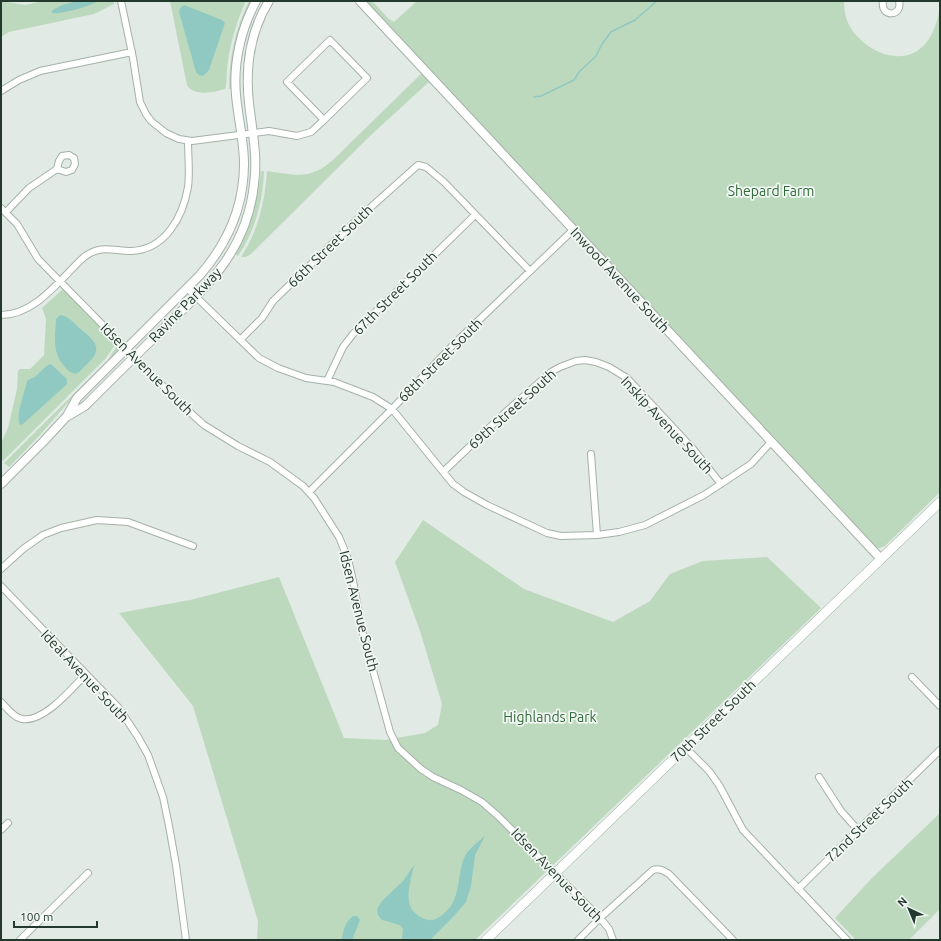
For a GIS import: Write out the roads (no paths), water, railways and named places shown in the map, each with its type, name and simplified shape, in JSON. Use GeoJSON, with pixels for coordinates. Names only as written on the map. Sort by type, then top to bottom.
{"type":"FeatureCollection","features":[{"type":"Feature","properties":{"kind":"main road","name":"70th Street South"},"geometry":{"type":"LineString","coordinates":[[486,940],[940,502]]}},
{"type":"Feature","properties":{"kind":"street"},"geometry":{"type":"LineString","coordinates":[[121,1],[132,52],[139,96],[147,115],[154,124],[164,132],[176,138],[188,141],[201,141],[269,131],[290,136],[299,136],[313,131],[367,78],[330,40],[287,82],[324,120]]}},
{"type":"Feature","properties":{"kind":"street","name":"Ravine Parkway"},"geometry":{"type":"LineString","coordinates":[[1,484],[67,416],[77,398],[200,276],[214,259],[225,240],[239,201],[243,178],[244,157],[236,92],[236,70],[242,35],[256,1]]}},
{"type":"Feature","properties":{"kind":"street","name":"Ravine Parkway"},"geometry":{"type":"LineString","coordinates":[[67,416],[85,406],[196,297],[214,278],[225,263],[240,237],[252,197],[255,181],[256,158],[248,90],[248,66],[254,33],[269,1]]}},
{"type":"Feature","properties":{"kind":"street","name":"Inwood Avenue South"},"geometry":{"type":"LineString","coordinates":[[360,1],[881,559]]}},
{"type":"Feature","properties":{"kind":"street"},"geometry":{"type":"LineString","coordinates":[[883,1],[882,6],[884,10],[892,13],[899,9],[899,1]]}},
{"type":"Feature","properties":{"kind":"street"},"geometry":{"type":"LineString","coordinates":[[1,91],[23,78],[40,71],[132,52]]}},
{"type":"Feature","properties":{"kind":"street"},"geometry":{"type":"LineString","coordinates":[[1,315],[16,313],[30,307],[60,281],[84,257],[93,252],[108,248],[126,251],[140,250],[155,244],[167,235],[179,216],[186,196],[188,176],[188,141]]}},
{"type":"Feature","properties":{"kind":"street","name":"66th Street South"},"geometry":{"type":"LineString","coordinates":[[240,340],[262,318],[273,301],[418,164],[428,168],[444,182],[475,214]]}},
{"type":"Feature","properties":{"kind":"street"},"geometry":{"type":"LineString","coordinates":[[3,210],[30,186],[57,169]]}},
{"type":"Feature","properties":{"kind":"street","name":"Idsen Avenue South"},"geometry":{"type":"LineString","coordinates":[[3,210],[20,229],[35,256],[126,349],[204,425],[238,446],[270,462],[309,492],[339,537],[348,559],[362,630],[390,732],[398,748],[421,769],[433,777],[482,802],[498,816],[600,918],[609,929],[613,940]]}},
{"type":"Feature","properties":{"kind":"street"},"geometry":{"type":"LineString","coordinates":[[475,214],[530,271]]}},
{"type":"Feature","properties":{"kind":"street","name":"67th Street South"},"geometry":{"type":"LineString","coordinates":[[327,381],[343,347],[353,334],[475,214]]}},
{"type":"Feature","properties":{"kind":"street","name":"68th Street South"},"geometry":{"type":"LineString","coordinates":[[309,492],[392,410],[452,345],[573,230]]}},
{"type":"Feature","properties":{"kind":"street"},"geometry":{"type":"LineString","coordinates":[[188,289],[258,358],[278,368],[306,378],[334,382],[373,396],[392,410],[453,484],[488,506],[547,533],[562,536],[597,535],[619,532],[645,525],[704,495],[721,484],[750,464],[771,442]]}},
{"type":"Feature","properties":{"kind":"street","name":"69th Street South"},"geometry":{"type":"LineString","coordinates":[[443,472],[508,410],[551,372],[576,361],[589,361]]}},
{"type":"Feature","properties":{"kind":"street","name":"Inskip Avenue South"},"geometry":{"type":"LineString","coordinates":[[589,361],[609,367],[627,378],[694,450],[721,484]]}},
{"type":"Feature","properties":{"kind":"street"},"geometry":{"type":"LineString","coordinates":[[591,454],[597,535]]}},
{"type":"Feature","properties":{"kind":"street"},"geometry":{"type":"LineString","coordinates":[[1,569],[23,549],[43,535],[61,528],[97,520],[128,522],[193,546]]}},
{"type":"Feature","properties":{"kind":"street","name":"Ideal Avenue South"},"geometry":{"type":"LineString","coordinates":[[1,586],[118,707],[148,755],[163,797],[172,842],[186,940]]}},
{"type":"Feature","properties":{"kind":"street"},"geometry":{"type":"LineString","coordinates":[[1,702],[14,715],[21,718],[39,717],[57,703],[86,674]]}},
{"type":"Feature","properties":{"kind":"street"},"geometry":{"type":"LineString","coordinates":[[912,677],[940,706]]}},
{"type":"Feature","properties":{"kind":"street"},"geometry":{"type":"LineString","coordinates":[[686,748],[709,771],[720,785],[743,830],[847,940]]}},
{"type":"Feature","properties":{"kind":"street","name":"72nd Street South"},"geometry":{"type":"LineString","coordinates":[[798,889],[940,750]]}},
{"type":"Feature","properties":{"kind":"street"},"geometry":{"type":"LineString","coordinates":[[820,777],[841,811],[858,830]]}},
{"type":"Feature","properties":{"kind":"street"},"geometry":{"type":"LineString","coordinates":[[1,830],[8,823]]}},
{"type":"Feature","properties":{"kind":"street"},"geometry":{"type":"LineString","coordinates":[[578,940],[600,918],[657,869],[664,870],[669,874],[733,940]]}},
{"type":"Feature","properties":{"kind":"street"},"geometry":{"type":"LineString","coordinates":[[20,940],[88,873]]}},
{"type":"Feature","properties":{"kind":"water"},"geometry":{"type":"Polygon","coordinates":[[[79,1],[98,1],[75,10],[52,13],[52,11],[61,6],[79,1]]]}},
{"type":"Feature","properties":{"kind":"water"},"geometry":{"type":"Polygon","coordinates":[[[184,5],[222,20],[225,23],[209,70],[203,76],[196,72],[179,12],[180,8],[184,5]]]}},
{"type":"Feature","properties":{"kind":"water"},"geometry":{"type":"Polygon","coordinates":[[[60,315],[72,321],[91,338],[96,346],[94,356],[76,374],[68,371],[61,362],[56,351],[56,319],[60,315]]]}},
{"type":"Feature","properties":{"kind":"water"},"geometry":{"type":"Polygon","coordinates":[[[51,364],[67,379],[67,384],[23,424],[20,425],[19,410],[27,381],[51,364]]]}},
{"type":"Feature","properties":{"kind":"water"},"geometry":{"type":"Polygon","coordinates":[[[485,836],[475,855],[471,886],[466,902],[430,940],[402,940],[403,929],[400,925],[382,920],[378,915],[377,909],[382,901],[403,881],[414,865],[409,893],[410,906],[413,912],[427,920],[432,920],[441,916],[448,910],[455,897],[464,858],[473,846],[485,836]]]}},
{"type":"Feature","properties":{"kind":"water"},"geometry":{"type":"Polygon","coordinates":[[[353,916],[357,916],[360,920],[352,940],[342,940],[345,926],[353,916]]]}},
{"type":"Feature","properties":{"kind":"waterway"},"geometry":{"type":"LineString","coordinates":[[534,97],[541,96],[574,80],[579,72],[596,56],[602,44],[611,32],[635,20],[657,1]]}},
{"type":"Feature","properties":{"kind":"park label","name":"Shepard Farm"},"geometry":{"type":"Point","coordinates":[771,191]}},
{"type":"Feature","properties":{"kind":"park label","name":"Highlands Park"},"geometry":{"type":"Point","coordinates":[550,717]}}]}
